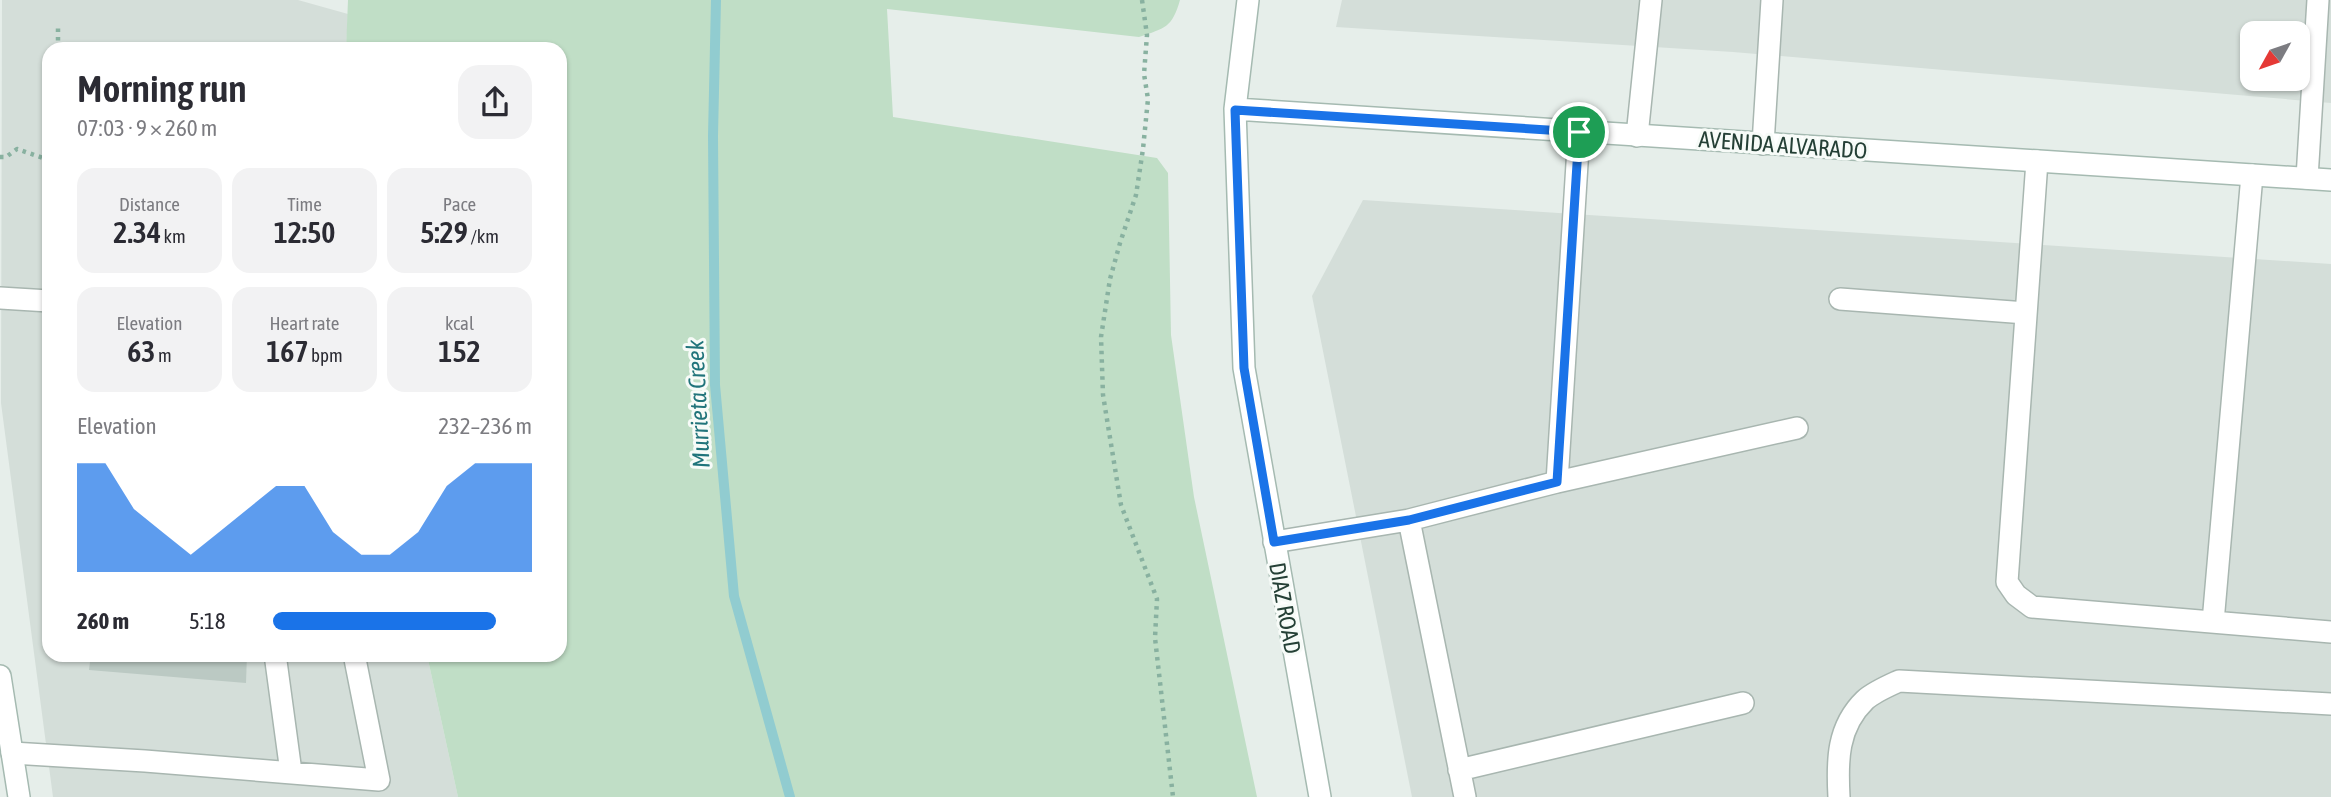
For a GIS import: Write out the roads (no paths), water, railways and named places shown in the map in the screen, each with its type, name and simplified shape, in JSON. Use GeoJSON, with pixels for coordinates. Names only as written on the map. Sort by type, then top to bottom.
{"type":"FeatureCollection","features":[{"type":"Feature","properties":{"kind":"street","name":"DIAZ ROAD"},"geometry":{"type":"LineString","coordinates":[[1248,0],[1235,110],[1244,368],[1320,797]]}},
{"type":"Feature","properties":{"kind":"street"},"geometry":{"type":"LineString","coordinates":[[1637,136],[1651,0]]}},
{"type":"Feature","properties":{"kind":"street"},"geometry":{"type":"LineString","coordinates":[[1763,144],[1772,0]]}},
{"type":"Feature","properties":{"kind":"street"},"geometry":{"type":"LineString","coordinates":[[2306,178],[2318,0]]}},
{"type":"Feature","properties":{"kind":"street","name":"AVENIDA ALVARADO"},"geometry":{"type":"LineString","coordinates":[[1235,110],[2331,180]]}},
{"type":"Feature","properties":{"kind":"street"},"geometry":{"type":"LineString","coordinates":[[1557,482],[1579,132]]}},
{"type":"Feature","properties":{"kind":"street"},"geometry":{"type":"LineString","coordinates":[[2037,161],[2007,582],[2016,596],[2032,607],[2331,632]]}},
{"type":"Feature","properties":{"kind":"street"},"geometry":{"type":"LineString","coordinates":[[2213,622],[2252,175]]}},
{"type":"Feature","properties":{"kind":"street"},"geometry":{"type":"LineString","coordinates":[[0,298],[42,301]]}},
{"type":"Feature","properties":{"kind":"street"},"geometry":{"type":"LineString","coordinates":[[1840,299],[2026,313]]}},
{"type":"Feature","properties":{"kind":"street"},"geometry":{"type":"LineString","coordinates":[[1274,542],[1409,520],[1557,482],[1797,428]]}},
{"type":"Feature","properties":{"kind":"street"},"geometry":{"type":"LineString","coordinates":[[1409,520],[1465,797]]}},
{"type":"Feature","properties":{"kind":"street"},"geometry":{"type":"LineString","coordinates":[[276,662],[291,772]]}},
{"type":"Feature","properties":{"kind":"street"},"geometry":{"type":"LineString","coordinates":[[12,753],[379,780],[356,662]]}},
{"type":"Feature","properties":{"kind":"street"},"geometry":{"type":"LineString","coordinates":[[0,676],[12,753],[12,793]]}},
{"type":"Feature","properties":{"kind":"street"},"geometry":{"type":"LineString","coordinates":[[1839,797],[1837,755],[1847,723],[1867,698],[1899,681],[2331,704]]}},
{"type":"Feature","properties":{"kind":"street"},"geometry":{"type":"LineString","coordinates":[[1459,770],[1743,702]]}},
{"type":"Feature","properties":{"kind":"waterway","name":"Murrieta Creek"},"geometry":{"type":"LineString","coordinates":[[716,0],[713,136],[715,385],[734,596],[790,797]]}}]}
